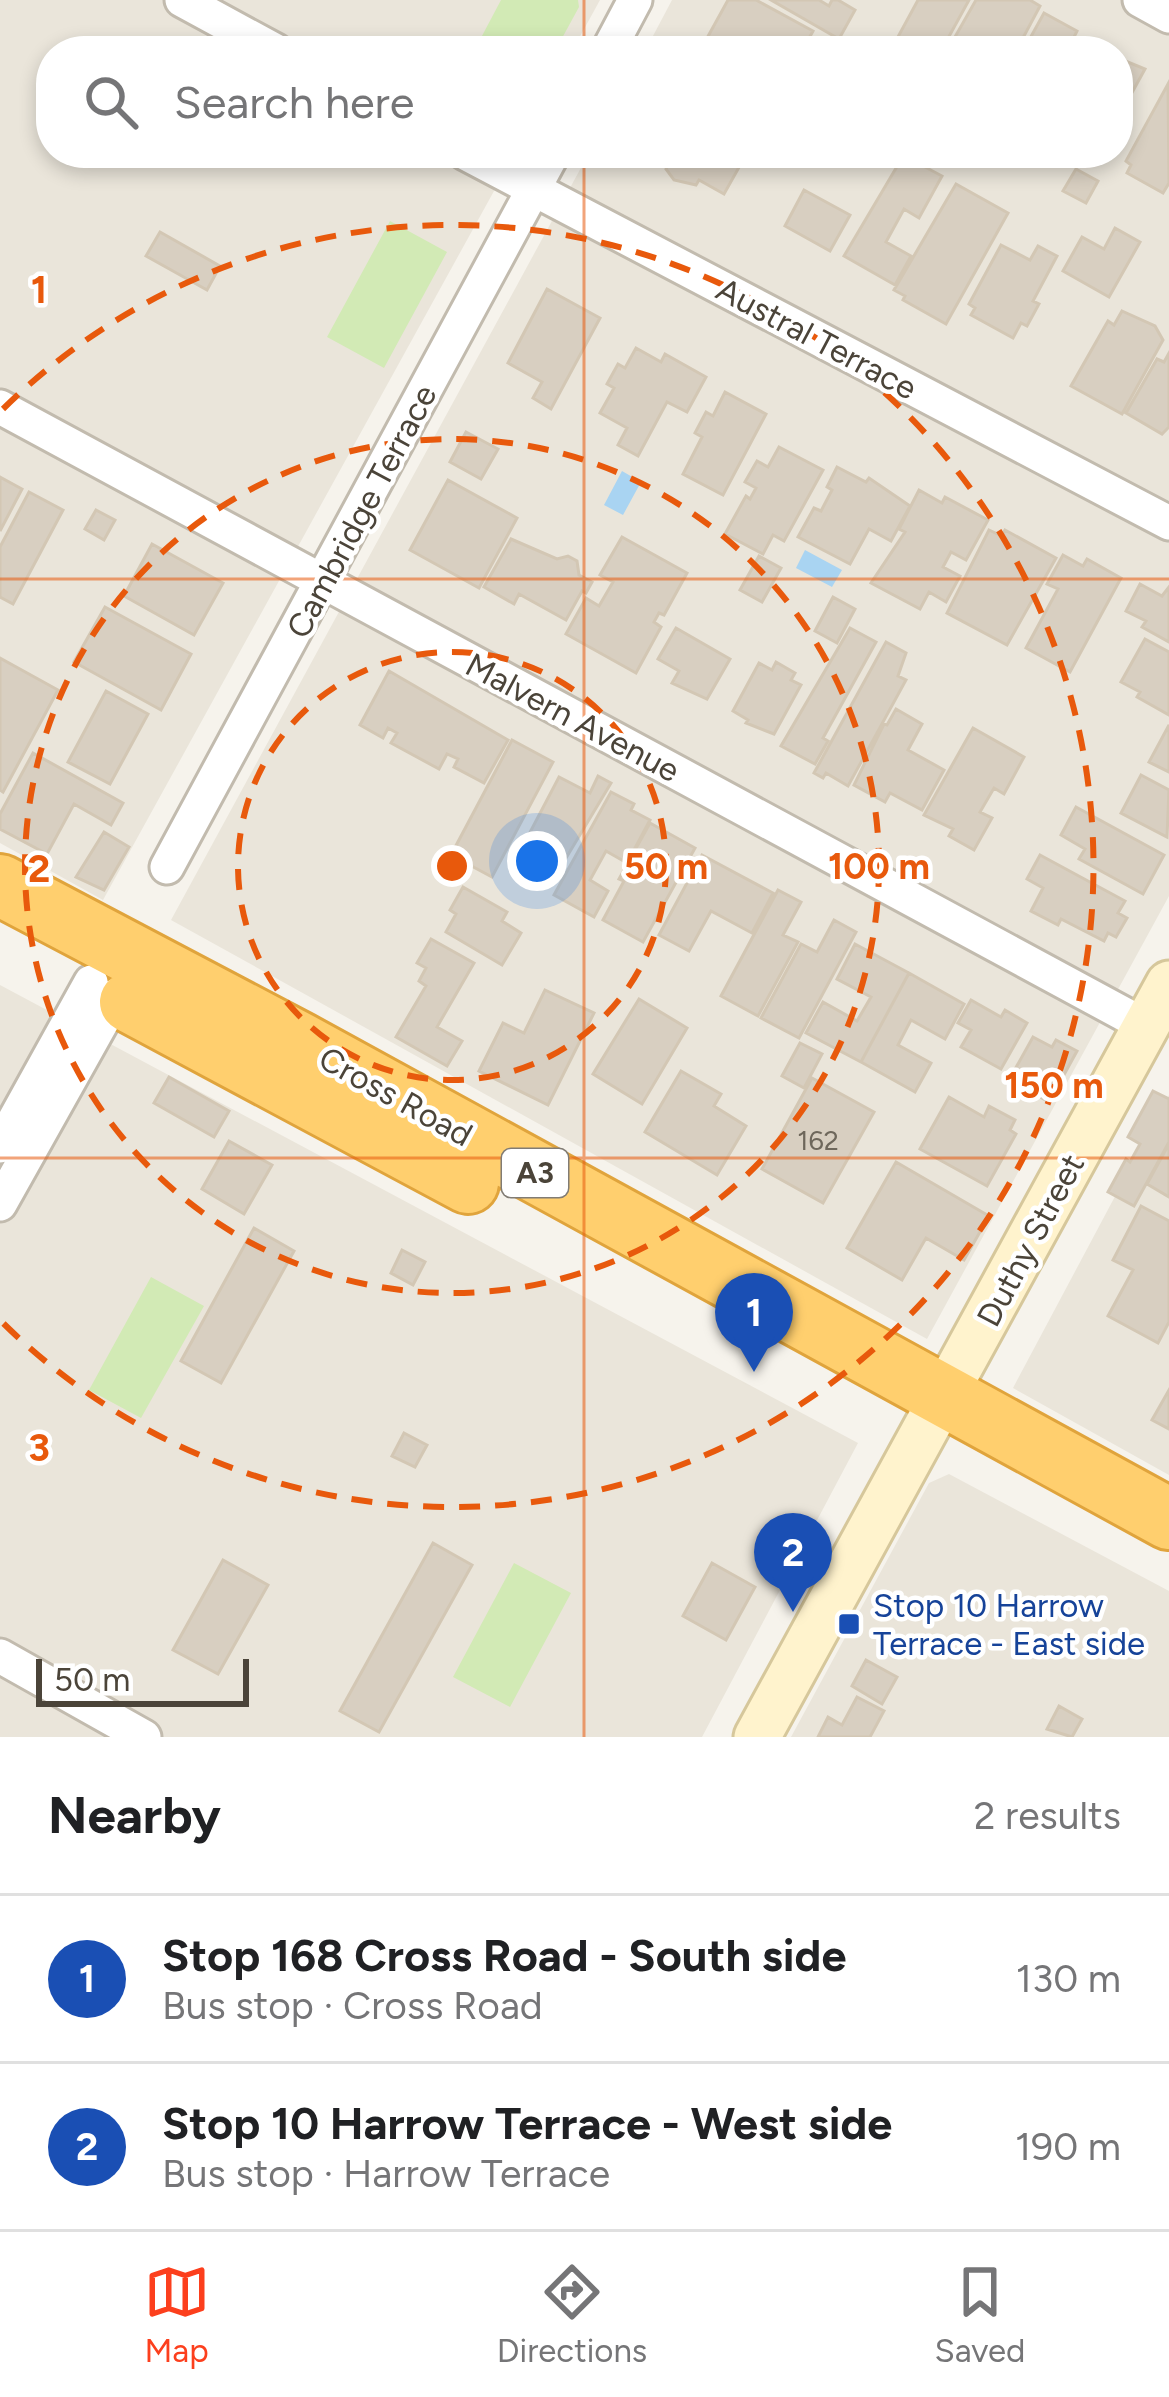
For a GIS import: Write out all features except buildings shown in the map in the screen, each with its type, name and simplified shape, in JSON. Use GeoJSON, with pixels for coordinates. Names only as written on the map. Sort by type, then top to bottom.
{"type":"FeatureCollection","features":[{"type":"Feature","properties":{"kind":"highway","name":"Cross Road"},"geometry":{"type":"LineString","coordinates":[[0,885],[110,976]]}},
{"type":"Feature","properties":{"kind":"highway","name":"Cross Road"},"geometry":{"type":"LineString","coordinates":[[0,932],[300,1043],[935,1415],[1169,1565]]}},
{"type":"Feature","properties":{"kind":"highway","name":"Cross Road"},"geometry":{"type":"LineString","coordinates":[[935,1415],[1169,1519]]}},
{"type":"Feature","properties":{"kind":"street"},"geometry":{"type":"LineString","coordinates":[[182,0],[248,36]]}},
{"type":"Feature","properties":{"kind":"street"},"geometry":{"type":"LineString","coordinates":[[616,36],[635,0]]}},
{"type":"Feature","properties":{"kind":"street"},"geometry":{"type":"LineString","coordinates":[[1140,0],[1169,16]]}},
{"type":"Feature","properties":{"kind":"street","name":"Austral Terrace"},"geometry":{"type":"LineString","coordinates":[[493,168],[1169,523]]}},
{"type":"Feature","properties":{"kind":"street","name":"Cambridge Terrace"},"geometry":{"type":"LineString","coordinates":[[167,867],[545,168]]}},
{"type":"Feature","properties":{"kind":"street","name":"Malvern Avenue"},"geometry":{"type":"LineString","coordinates":[[0,407],[1146,1026]]}},
{"type":"Feature","properties":{"kind":"street"},"geometry":{"type":"LineString","coordinates":[[0,1146],[110,976]]}},
{"type":"Feature","properties":{"kind":"street"},"geometry":{"type":"LineString","coordinates":[[0,1204],[110,976]]}},
{"type":"Feature","properties":{"kind":"street","name":"Duthy Street"},"geometry":{"type":"LineString","coordinates":[[757,1737],[1169,984]]}},
{"type":"Feature","properties":{"kind":"street"},"geometry":{"type":"LineString","coordinates":[[0,1656],[144,1737]]}},
{"type":"Feature","properties":{"kind":"shaded area"},"geometry":{"type":"Polygon","coordinates":[[[0,0],[600,0],[580,36],[36,36],[36,168],[507,168],[103,900],[0,843],[0,0]]]}},
{"type":"Feature","properties":{"kind":"shaded area"},"geometry":{"type":"Polygon","coordinates":[[[672,0],[1169,0],[1169,896],[927,1339],[171,920],[581,168],[1133,168],[1133,36],[653,36],[672,0]]]}},
{"type":"Feature","properties":{"kind":"shaded area"},"geometry":{"type":"Polygon","coordinates":[[[0,985],[858,1443],[702,1737],[0,1737],[0,985]]]}},
{"type":"Feature","properties":{"kind":"shaded area"},"geometry":{"type":"Polygon","coordinates":[[[1169,1095],[1169,1475],[1013,1388],[1169,1095]]]}},
{"type":"Feature","properties":{"kind":"shaded area"},"geometry":{"type":"Polygon","coordinates":[[[949,1474],[1169,1591],[1169,1737],[791,1737],[929,1483],[949,1474]]]}},
{"type":"Feature","properties":{"kind":"green space"},"geometry":{"type":"Polygon","coordinates":[[[501,0],[578,0],[563,36],[482,36],[501,0]]]}},
{"type":"Feature","properties":{"kind":"green space"},"geometry":{"type":"Polygon","coordinates":[[[390,221],[447,252],[384,368],[327,337],[390,221]]]}},
{"type":"Feature","properties":{"kind":"green space"},"geometry":{"type":"Polygon","coordinates":[[[151,1277],[204,1306],[141,1418],[89,1390],[151,1277]]]}},
{"type":"Feature","properties":{"kind":"green space"},"geometry":{"type":"Polygon","coordinates":[[[514,1563],[571,1593],[510,1707],[453,1677],[514,1563]]]}},
{"type":"Feature","properties":{"kind":"water"},"geometry":{"type":"Polygon","coordinates":[[[622,471],[641,482],[623,515],[604,505],[622,471]]]}},
{"type":"Feature","properties":{"kind":"water"},"geometry":{"type":"Polygon","coordinates":[[[805,550],[842,570],[832,587],[796,568],[805,550]]]}},
{"type":"Feature","properties":{"kind":"place","name":"Stop 168 Cross Road - South side"},"geometry":{"type":"Point","coordinates":[754,1372]}},
{"type":"Feature","properties":{"kind":"place","name":"Stop 10 Harrow Terrace - West side"},"geometry":{"type":"Point","coordinates":[793,1612]}},
{"type":"Feature","properties":{"kind":"place","name":"Stop 10 Harrow Terrace - East side"},"geometry":{"type":"Point","coordinates":[849,1624]}}]}
